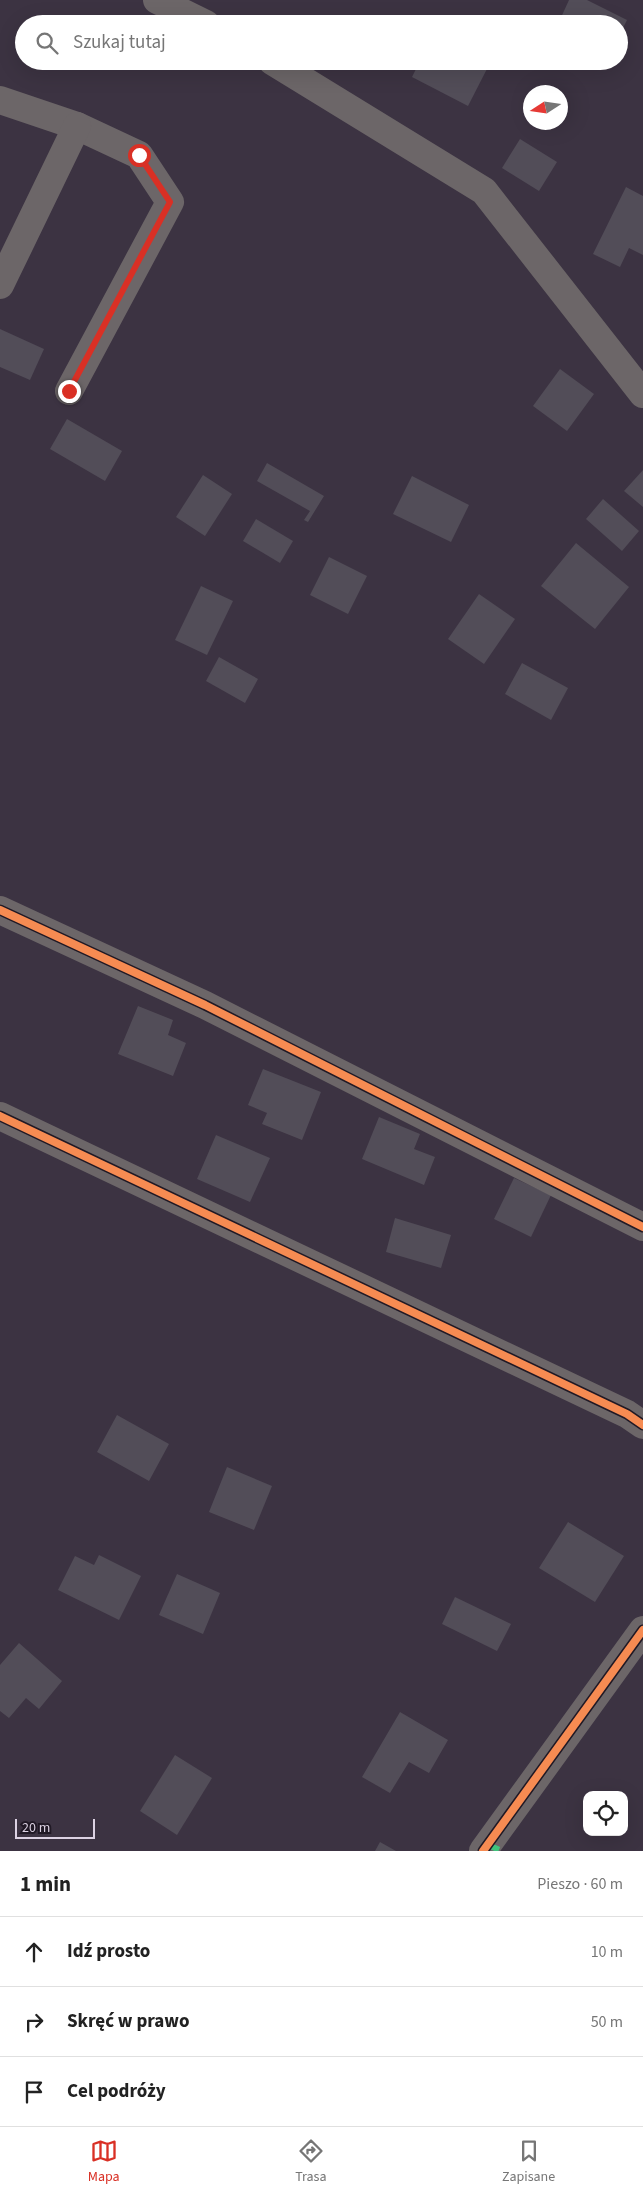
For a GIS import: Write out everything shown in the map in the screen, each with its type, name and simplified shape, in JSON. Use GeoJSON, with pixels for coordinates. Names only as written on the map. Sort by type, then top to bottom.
{"type":"FeatureCollection","features":[{"type":"Feature","properties":{"kind":"street"},"geometry":{"type":"LineString","coordinates":[[157,0],[188,15]]}},
{"type":"Feature","properties":{"kind":"street"},"geometry":{"type":"LineString","coordinates":[[287,70],[484,191],[643,394]]}},
{"type":"Feature","properties":{"kind":"street"},"geometry":{"type":"LineString","coordinates":[[0,100],[77,126],[139,155],[170,202],[69,391]]}},
{"type":"Feature","properties":{"kind":"street"},"geometry":{"type":"LineString","coordinates":[[0,285],[77,126]]}},
{"type":"Feature","properties":{"kind":"street"},"geometry":{"type":"LineString","coordinates":[[0,910],[205,1004],[643,1227]]}},
{"type":"Feature","properties":{"kind":"street"},"geometry":{"type":"LineString","coordinates":[[0,1116],[609,1405],[643,1425]]}},
{"type":"Feature","properties":{"kind":"street"},"geometry":{"type":"LineString","coordinates":[[483,1851],[643,1630]]}},
{"type":"Feature","properties":{"kind":"building"},"geometry":{"type":"Polygon","coordinates":[[[569,0],[587,0],[617,15],[562,15],[569,0]]]}},
{"type":"Feature","properties":{"kind":"building"},"geometry":{"type":"Polygon","coordinates":[[[416,70],[486,70],[468,106],[412,77],[416,70]]]}},
{"type":"Feature","properties":{"kind":"building"},"geometry":{"type":"Polygon","coordinates":[[[520,139],[557,162],[539,191],[502,168],[520,139]]]}},
{"type":"Feature","properties":{"kind":"building"},"geometry":{"type":"Polygon","coordinates":[[[626,187],[643,196],[643,255],[629,248],[620,267],[593,254],[626,187]]]}},
{"type":"Feature","properties":{"kind":"building"},"geometry":{"type":"Polygon","coordinates":[[[0,329],[44,349],[30,380],[0,367],[0,329]]]}},
{"type":"Feature","properties":{"kind":"building"},"geometry":{"type":"Polygon","coordinates":[[[560,369],[594,394],[567,431],[533,406],[560,369]]]}},
{"type":"Feature","properties":{"kind":"building"},"geometry":{"type":"Polygon","coordinates":[[[67,419],[122,451],[105,481],[50,449],[67,419]]]}},
{"type":"Feature","properties":{"kind":"building"},"geometry":{"type":"Polygon","coordinates":[[[267,463],[324,496],[308,522],[304,520],[310,511],[257,481],[267,463]]]}},
{"type":"Feature","properties":{"kind":"building"},"geometry":{"type":"Polygon","coordinates":[[[643,470],[643,507],[624,491],[643,470]]]}},
{"type":"Feature","properties":{"kind":"building"},"geometry":{"type":"Polygon","coordinates":[[[203,475],[232,494],[205,536],[176,517],[203,475]]]}},
{"type":"Feature","properties":{"kind":"building"},"geometry":{"type":"Polygon","coordinates":[[[412,476],[469,505],[451,542],[393,514],[412,476]]]}},
{"type":"Feature","properties":{"kind":"building"},"geometry":{"type":"Polygon","coordinates":[[[603,499],[639,531],[622,551],[586,519],[603,499]]]}},
{"type":"Feature","properties":{"kind":"building"},"geometry":{"type":"Polygon","coordinates":[[[256,519],[293,541],[280,563],[243,541],[256,519]]]}},
{"type":"Feature","properties":{"kind":"building"},"geometry":{"type":"Polygon","coordinates":[[[576,543],[629,587],[595,629],[541,586],[576,543]]]}},
{"type":"Feature","properties":{"kind":"building"},"geometry":{"type":"Polygon","coordinates":[[[329,557],[367,576],[348,614],[310,595],[329,557]]]}},
{"type":"Feature","properties":{"kind":"building"},"geometry":{"type":"Polygon","coordinates":[[[201,586],[233,601],[207,655],[175,640],[201,586]]]}},
{"type":"Feature","properties":{"kind":"building"},"geometry":{"type":"Polygon","coordinates":[[[479,594],[515,619],[484,664],[448,639],[479,594]]]}},
{"type":"Feature","properties":{"kind":"building"},"geometry":{"type":"Polygon","coordinates":[[[219,657],[258,679],[245,703],[206,681],[219,657]]]}},
{"type":"Feature","properties":{"kind":"building"},"geometry":{"type":"Polygon","coordinates":[[[522,663],[568,688],[551,720],[505,694],[522,663]]]}},
{"type":"Feature","properties":{"kind":"building"},"geometry":{"type":"Polygon","coordinates":[[[138,1006],[173,1020],[168,1035],[186,1043],[173,1076],[118,1054],[138,1006]]]}},
{"type":"Feature","properties":{"kind":"building"},"geometry":{"type":"Polygon","coordinates":[[[263,1069],[321,1092],[302,1140],[262,1124],[267,1113],[248,1105],[263,1069]]]}},
{"type":"Feature","properties":{"kind":"building"},"geometry":{"type":"Polygon","coordinates":[[[379,1117],[420,1134],[414,1149],[435,1157],[424,1185],[362,1159],[379,1117]]]}},
{"type":"Feature","properties":{"kind":"building"},"geometry":{"type":"Polygon","coordinates":[[[216,1135],[270,1158],[250,1202],[197,1179],[216,1135]]]}},
{"type":"Feature","properties":{"kind":"building"},"geometry":{"type":"Polygon","coordinates":[[[514,1178],[551,1195],[531,1237],[494,1219],[514,1178]]]}},
{"type":"Feature","properties":{"kind":"building"},"geometry":{"type":"Polygon","coordinates":[[[395,1218],[451,1235],[441,1268],[386,1252],[395,1218]]]}},
{"type":"Feature","properties":{"kind":"building"},"geometry":{"type":"Polygon","coordinates":[[[117,1415],[169,1444],[149,1481],[97,1452],[117,1415]]]}},
{"type":"Feature","properties":{"kind":"building"},"geometry":{"type":"Polygon","coordinates":[[[227,1467],[272,1486],[254,1530],[209,1512],[227,1467]]]}},
{"type":"Feature","properties":{"kind":"building"},"geometry":{"type":"Polygon","coordinates":[[[568,1522],[624,1556],[595,1602],[539,1568],[568,1522]]]}},
{"type":"Feature","properties":{"kind":"building"},"geometry":{"type":"Polygon","coordinates":[[[99,1555],[141,1576],[119,1620],[58,1590],[75,1556],[94,1565],[99,1555]]]}},
{"type":"Feature","properties":{"kind":"building"},"geometry":{"type":"Polygon","coordinates":[[[177,1574],[220,1593],[203,1634],[159,1615],[177,1574]]]}},
{"type":"Feature","properties":{"kind":"building"},"geometry":{"type":"Polygon","coordinates":[[[455,1597],[511,1624],[497,1651],[442,1624],[455,1597]]]}},
{"type":"Feature","properties":{"kind":"building"},"geometry":{"type":"Polygon","coordinates":[[[19,1643],[62,1681],[39,1709],[26,1698],[9,1718],[0,1711],[0,1665],[19,1643]]]}},
{"type":"Feature","properties":{"kind":"building"},"geometry":{"type":"Polygon","coordinates":[[[400,1712],[448,1740],[429,1773],[409,1762],[390,1793],[362,1777],[400,1712]]]}},
{"type":"Feature","properties":{"kind":"building"},"geometry":{"type":"Polygon","coordinates":[[[175,1755],[212,1778],[177,1835],[140,1811],[175,1755]]]}},
{"type":"Feature","properties":{"kind":"building"},"geometry":{"type":"Polygon","coordinates":[[[380,1842],[396,1851],[375,1851],[380,1842]]]}},
{"type":"Feature","properties":{"kind":"marked path"},"geometry":{"type":"LineString","coordinates":[[488,1845],[502,1851]]}},
{"type":"Feature","properties":{"kind":"cycle path"},"geometry":{"type":"LineString","coordinates":[[0,910],[205,1005],[643,1227]]}},
{"type":"Feature","properties":{"kind":"cycle path"},"geometry":{"type":"LineString","coordinates":[[0,1116],[627,1414],[643,1425]]}},
{"type":"Feature","properties":{"kind":"cycle path"},"geometry":{"type":"LineString","coordinates":[[483,1851],[643,1630]]}},
{"type":"Feature","properties":{"kind":"route"},"geometry":{"type":"LineString","coordinates":[[69,391],[170,202],[139,155]]}}]}
